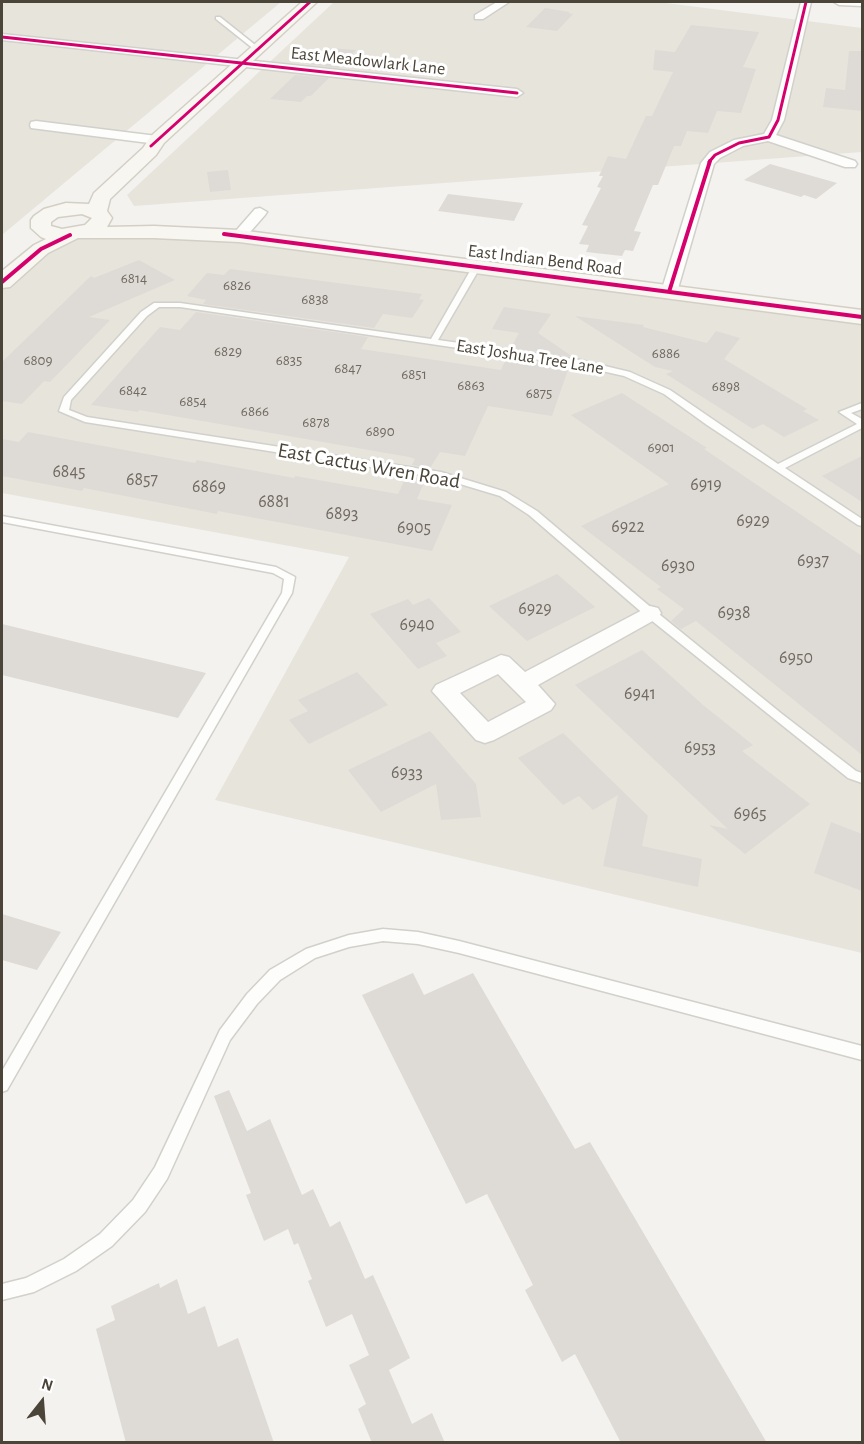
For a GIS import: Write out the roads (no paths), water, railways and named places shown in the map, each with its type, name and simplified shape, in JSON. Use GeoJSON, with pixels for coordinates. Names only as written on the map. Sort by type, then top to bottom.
{"type":"FeatureCollection","features":[{"type":"Feature","properties":{"kind":"street"},"geometry":{"type":"LineString","coordinates":[[2,269],[27,246],[40,228],[41,220],[45,216],[86,198],[142,150],[154,143],[310,2]]}},
{"type":"Feature","properties":{"kind":"street"},"geometry":{"type":"LineString","coordinates":[[478,17],[504,2]]}},
{"type":"Feature","properties":{"kind":"street"},"geometry":{"type":"LineString","coordinates":[[769,137],[778,120],[806,2]]}},
{"type":"Feature","properties":{"kind":"street"},"geometry":{"type":"LineString","coordinates":[[839,2],[862,3]]}},
{"type":"Feature","properties":{"kind":"street","name":"East Meadowlark Lane"},"geometry":{"type":"LineString","coordinates":[[2,36],[517,93]]}},
{"type":"Feature","properties":{"kind":"street"},"geometry":{"type":"LineString","coordinates":[[36,125],[154,143]]}},
{"type":"Feature","properties":{"kind":"street"},"geometry":{"type":"LineString","coordinates":[[669,292],[708,163],[715,154],[739,143],[769,137],[850,164]]}},
{"type":"Feature","properties":{"kind":"street"},"geometry":{"type":"LineString","coordinates":[[2,282],[41,249],[98,225],[100,199],[150,151],[154,143]]}},
{"type":"Feature","properties":{"kind":"street","name":"East Indian Bend Road"},"geometry":{"type":"LineString","coordinates":[[66,208],[83,208],[131,224],[189,228],[862,317]]}},
{"type":"Feature","properties":{"kind":"street"},"geometry":{"type":"LineString","coordinates":[[231,235],[260,212]]}},
{"type":"Feature","properties":{"kind":"street","name":"East Indian Bend Road"},"geometry":{"type":"LineString","coordinates":[[40,228],[48,233],[231,235]]}},
{"type":"Feature","properties":{"kind":"street"},"geometry":{"type":"LineString","coordinates":[[522,684],[650,613]]}},
{"type":"Feature","properties":{"kind":"lane"},"geometry":{"type":"LineString","coordinates":[[218,18],[257,49]]}},
{"type":"Feature","properties":{"kind":"lane"},"geometry":{"type":"LineString","coordinates":[[433,342],[477,266]]}},
{"type":"Feature","properties":{"kind":"lane","name":"East Joshua Tree Lane"},"geometry":{"type":"LineString","coordinates":[[157,305],[180,305],[580,363],[627,374],[667,392],[862,523]]}},
{"type":"Feature","properties":{"kind":"lane","name":"East Cactus Wren Road"},"geometry":{"type":"LineString","coordinates":[[157,305],[144,314],[67,399],[64,411],[85,419],[441,475],[503,494],[532,513],[650,613],[852,776],[862,778]]}},
{"type":"Feature","properties":{"kind":"lane"},"geometry":{"type":"LineString","coordinates":[[779,468],[862,424],[844,412],[862,406]]}},
{"type":"Feature","properties":{"kind":"lane"},"geometry":{"type":"LineString","coordinates":[[2,519],[276,570],[290,577],[287,593],[2,1085]]}},
{"type":"Feature","properties":{"kind":"lane"},"geometry":{"type":"LineString","coordinates":[[2,1292],[28,1286],[70,1265],[106,1240],[139,1206],[161,1173],[220,1044],[252,999],[275,975],[311,953],[349,941],[383,935],[418,938],[459,946],[862,1053]]}}]}
